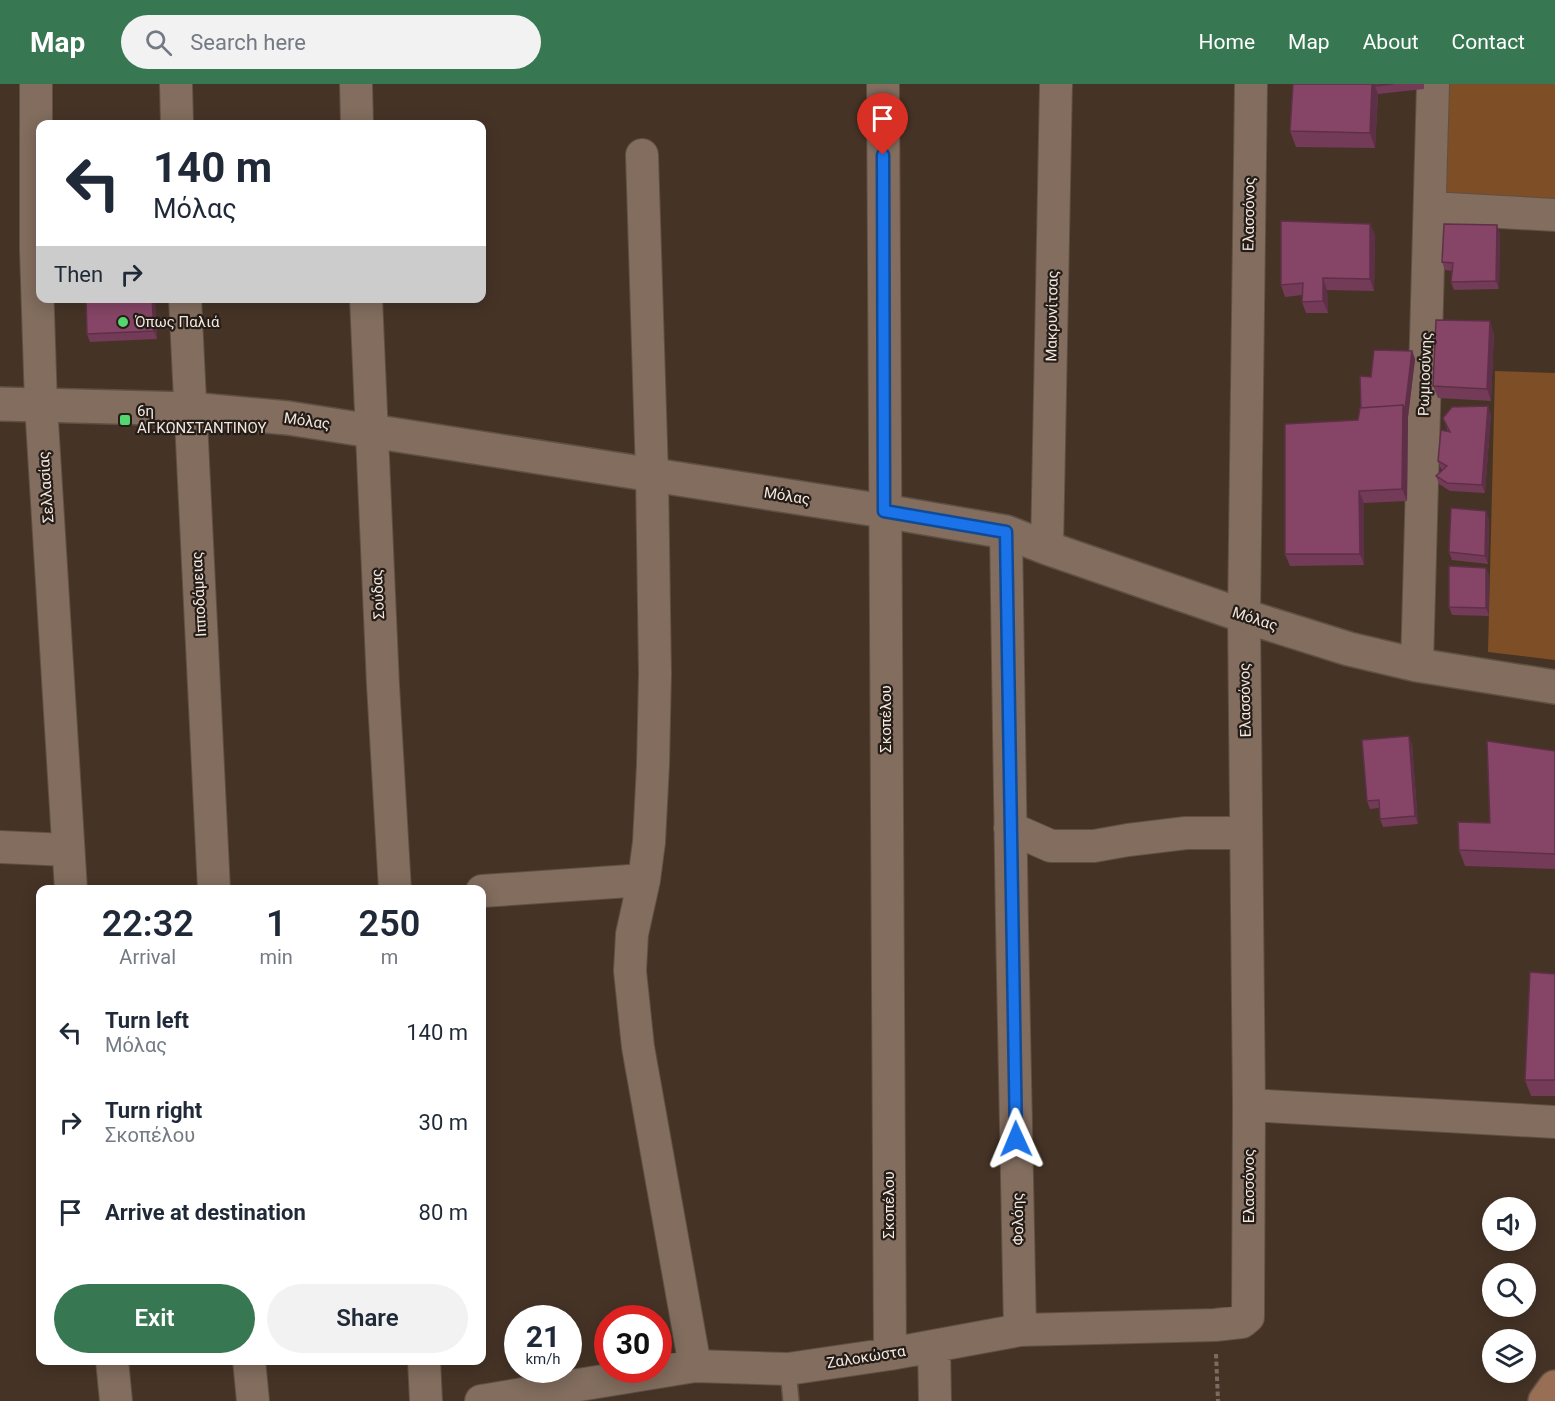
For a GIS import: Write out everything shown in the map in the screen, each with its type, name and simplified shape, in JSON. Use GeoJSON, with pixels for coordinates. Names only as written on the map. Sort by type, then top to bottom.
{"type":"FeatureCollection","features":[{"type":"Feature","properties":{"kind":"main road"},"geometry":{"type":"LineString","coordinates":[[1545,1401],[1555,1387]]}},
{"type":"Feature","properties":{"kind":"street","name":"Σελλασίας"},"geometry":{"type":"LineString","coordinates":[[36,84],[36,250]]}},
{"type":"Feature","properties":{"kind":"street"},"geometry":{"type":"LineString","coordinates":[[176,84],[177,120]]}},
{"type":"Feature","properties":{"kind":"street"},"geometry":{"type":"LineString","coordinates":[[356,84],[357,120]]}},
{"type":"Feature","properties":{"kind":"street","name":"Σκοπέλου"},"geometry":{"type":"LineString","coordinates":[[883,84],[890,1354]]}},
{"type":"Feature","properties":{"kind":"street","name":"Μακρυνίτσας"},"geometry":{"type":"LineString","coordinates":[[1047,548],[1056,84]]}},
{"type":"Feature","properties":{"kind":"street","name":"Ελασσόνος"},"geometry":{"type":"LineString","coordinates":[[1248,1317],[1249,1104],[1244,616],[1251,84]]}},
{"type":"Feature","properties":{"kind":"street","name":"Ρωμιοσύνης"},"geometry":{"type":"LineString","coordinates":[[1417,665],[1433,84]]}},
{"type":"Feature","properties":{"kind":"street"},"geometry":{"type":"LineString","coordinates":[[642,155],[652,474],[655,662],[649,842],[644,880],[632,934],[630,971],[638,1047],[695,1366]]}},
{"type":"Feature","properties":{"kind":"street"},"geometry":{"type":"LineString","coordinates":[[1430,208],[1555,215]]}},
{"type":"Feature","properties":{"kind":"street","name":"Σελλασίας"},"geometry":{"type":"LineString","coordinates":[[38,303],[41,405],[71,885]]}},
{"type":"Feature","properties":{"kind":"street","name":"Ιπποδάμειας"},"geometry":{"type":"LineString","coordinates":[[185,303],[214,885]]}},
{"type":"Feature","properties":{"kind":"street","name":"Σούδας"},"geometry":{"type":"LineString","coordinates":[[366,303],[383,685],[395,885]]}},
{"type":"Feature","properties":{"kind":"street","name":"Μόλας"},"geometry":{"type":"LineString","coordinates":[[0,404],[190,410],[288,418],[1006,532],[1244,616],[1349,649],[1417,665],[1555,687]]}},
{"type":"Feature","properties":{"kind":"street","name":"Φολόης"},"geometry":{"type":"LineString","coordinates":[[1006,532],[1020,1330]]}},
{"type":"Feature","properties":{"kind":"street"},"geometry":{"type":"LineString","coordinates":[[1010,828],[1051,846],[1094,846],[1186,833],[1246,833]]}},
{"type":"Feature","properties":{"kind":"street"},"geometry":{"type":"LineString","coordinates":[[0,847],[68,850]]}},
{"type":"Feature","properties":{"kind":"street"},"geometry":{"type":"LineString","coordinates":[[486,891],[644,880]]}},
{"type":"Feature","properties":{"kind":"street"},"geometry":{"type":"LineString","coordinates":[[1249,1104],[1555,1122]]}},
{"type":"Feature","properties":{"kind":"street","name":"Ζαλοκώστα"},"geometry":{"type":"LineString","coordinates":[[482,1401],[695,1366],[788,1369],[890,1354],[1020,1330],[1215,1325],[1242,1323],[1248,1317]]}},
{"type":"Feature","properties":{"kind":"street"},"geometry":{"type":"LineString","coordinates":[[934,1346],[935,1401]]}},
{"type":"Feature","properties":{"kind":"street"},"geometry":{"type":"LineString","coordinates":[[112,1365],[116,1401]]}},
{"type":"Feature","properties":{"kind":"street"},"geometry":{"type":"LineString","coordinates":[[249,1365],[253,1401]]}},
{"type":"Feature","properties":{"kind":"street"},"geometry":{"type":"LineString","coordinates":[[424,1365],[426,1401]]}},
{"type":"Feature","properties":{"kind":"lane"},"geometry":{"type":"LineString","coordinates":[[788,1369],[791,1401]]}},
{"type":"Feature","properties":{"kind":"path"},"geometry":{"type":"LineString","coordinates":[[1215,1325],[1218,1401]]}},
{"type":"Feature","properties":{"kind":"shaded area"},"geometry":{"type":"Polygon","coordinates":[[[1445,84],[1555,84],[1555,206],[1443,199],[1445,84]]]}},
{"type":"Feature","properties":{"kind":"shaded area"},"geometry":{"type":"Polygon","coordinates":[[[1495,371],[1555,373],[1555,660],[1488,652],[1495,371]]]}},
{"type":"Feature","properties":{"kind":"building"},"geometry":{"type":"Polygon","coordinates":[[[1293,84],[1372,84],[1370,133],[1290,131],[1293,84]]]}},
{"type":"Feature","properties":{"kind":"building"},"geometry":{"type":"Polygon","coordinates":[[[1281,221],[1370,224],[1370,279],[1323,278],[1323,301],[1302,302],[1303,283],[1281,285],[1281,221]]]}},
{"type":"Feature","properties":{"kind":"building"},"geometry":{"type":"Polygon","coordinates":[[[1444,224],[1497,225],[1496,281],[1451,282],[1453,263],[1442,262],[1444,224]]]}},
{"type":"Feature","properties":{"kind":"building","name":"Όπως Παλιά"},"geometry":{"type":"Polygon","coordinates":[[[86,303],[152,303],[154,331],[87,334],[86,303]]]}},
{"type":"Feature","properties":{"kind":"building"},"geometry":{"type":"Polygon","coordinates":[[[1436,320],[1490,321],[1487,389],[1433,386],[1436,320]]]}},
{"type":"Feature","properties":{"kind":"building"},"geometry":{"type":"Polygon","coordinates":[[[1374,350],[1412,351],[1405,409],[1403,405],[1361,408],[1360,376],[1371,377],[1374,350]]]}},
{"type":"Feature","properties":{"kind":"building"},"geometry":{"type":"Polygon","coordinates":[[[1403,405],[1402,489],[1359,491],[1360,554],[1285,554],[1285,424],[1358,420],[1360,408],[1403,405]]]}},
{"type":"Feature","properties":{"kind":"building"},"geometry":{"type":"Polygon","coordinates":[[[1488,406],[1482,485],[1447,483],[1436,476],[1447,466],[1438,461],[1441,430],[1450,432],[1443,418],[1452,407],[1488,406]]]}},
{"type":"Feature","properties":{"kind":"building"},"geometry":{"type":"Polygon","coordinates":[[[1451,508],[1486,511],[1485,556],[1449,552],[1451,508]]]}},
{"type":"Feature","properties":{"kind":"building"},"geometry":{"type":"Polygon","coordinates":[[[1449,566],[1486,568],[1486,608],[1449,607],[1449,566]]]}},
{"type":"Feature","properties":{"kind":"building"},"geometry":{"type":"Polygon","coordinates":[[[1409,736],[1415,816],[1380,819],[1379,800],[1367,801],[1362,740],[1409,736]]]}},
{"type":"Feature","properties":{"kind":"building"},"geometry":{"type":"Polygon","coordinates":[[[1487,741],[1555,751],[1555,854],[1459,850],[1458,822],[1490,823],[1487,741]]]}},
{"type":"Feature","properties":{"kind":"building"},"geometry":{"type":"Polygon","coordinates":[[[1530,972],[1555,974],[1555,1080],[1525,1080],[1530,972]]]}},
{"type":"Feature","properties":{"kind":"place","name":"Όπως Παλιά"},"geometry":{"type":"Point","coordinates":[123,322]}},
{"type":"Feature","properties":{"kind":"place","name":"6η ΑΓ.ΚΩΝΣΤΑΝΤΙΝΟΥ"},"geometry":{"type":"Point","coordinates":[125,420]}},
{"type":"Feature","properties":{"kind":"route"},"geometry":{"type":"LineString","coordinates":[[883,155],[884,511],[1006,532],[1016,1139]]}}]}
